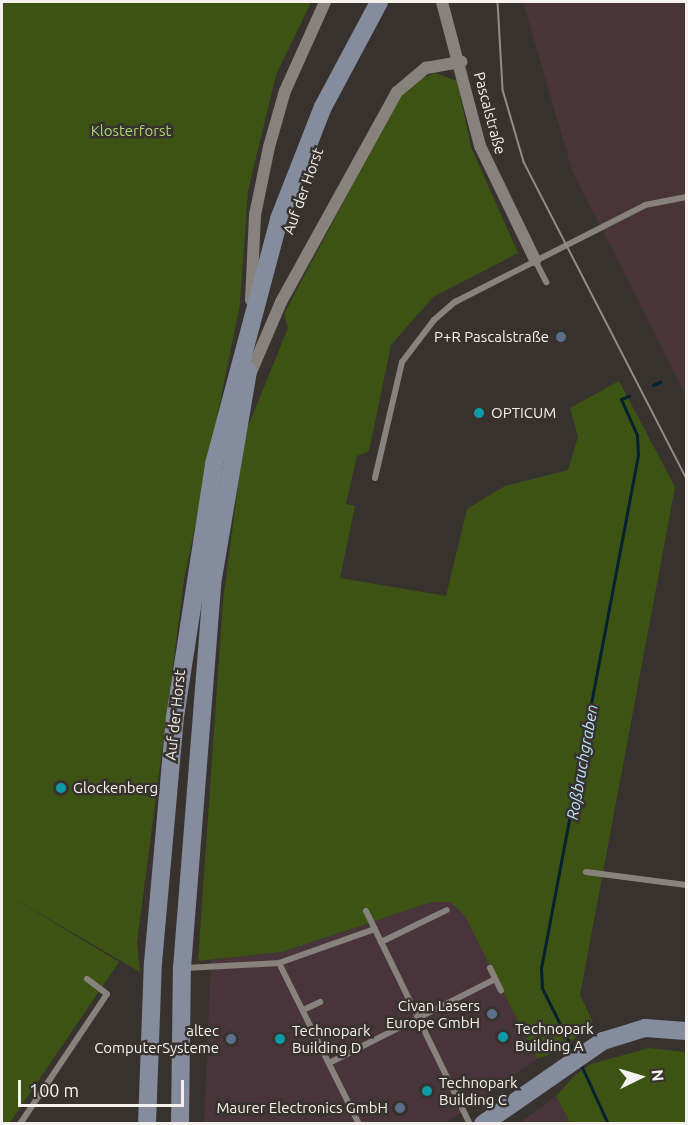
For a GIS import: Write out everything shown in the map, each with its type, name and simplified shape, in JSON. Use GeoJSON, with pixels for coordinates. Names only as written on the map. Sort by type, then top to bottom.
{"type":"FeatureCollection","features":[{"type":"Feature","properties":{"kind":"street","name":"Auf der Horst"},"geometry":{"type":"LineString","coordinates":[[251,313],[260,192],[285,91],[325,2]]}},
{"type":"Feature","properties":{"kind":"street","name":"Auf der Horst"},"geometry":{"type":"LineString","coordinates":[[147,1124],[160,860],[182,649],[214,464],[251,313],[279,219],[323,107],[379,2]]}},
{"type":"Feature","properties":{"kind":"street","name":"Auf der Horst"},"geometry":{"type":"LineString","coordinates":[[180,1124],[182,968],[212,584],[243,392],[303,186],[335,110],[392,2]]}},
{"type":"Feature","properties":{"kind":"street","name":"Pascalstraße"},"geometry":{"type":"LineString","coordinates":[[442,2],[461,62],[480,146],[535,261]]}},
{"type":"Feature","properties":{"kind":"street","name":"Auf der Horst"},"geometry":{"type":"LineString","coordinates":[[243,392],[281,303],[397,92],[426,68],[461,62]]}},
{"type":"Feature","properties":{"kind":"street","name":"Auf der Horst"},"geometry":{"type":"LineString","coordinates":[[260,192],[262,215],[270,221],[279,219]]}},
{"type":"Feature","properties":{"kind":"street"},"geometry":{"type":"LineString","coordinates":[[483,1124],[577,1057],[636,1029],[687,1030]]}},
{"type":"Feature","properties":{"kind":"lane"},"geometry":{"type":"LineString","coordinates":[[375,478],[399,370],[417,339],[455,302],[645,206],[687,197]]}},
{"type":"Feature","properties":{"kind":"lane"},"geometry":{"type":"LineString","coordinates":[[535,261],[546,282]]}},
{"type":"Feature","properties":{"kind":"lane"},"geometry":{"type":"LineString","coordinates":[[586,872],[687,885]]}},
{"type":"Feature","properties":{"kind":"lane"},"geometry":{"type":"LineString","coordinates":[[381,942],[447,910]]}},
{"type":"Feature","properties":{"kind":"lane"},"geometry":{"type":"LineString","coordinates":[[366,911],[470,1124]]}},
{"type":"Feature","properties":{"kind":"lane"},"geometry":{"type":"LineString","coordinates":[[182,968],[279,963],[375,929]]}},
{"type":"Feature","properties":{"kind":"lane"},"geometry":{"type":"LineString","coordinates":[[279,963],[359,1124]]}},
{"type":"Feature","properties":{"kind":"lane"},"geometry":{"type":"LineString","coordinates":[[490,968],[501,991]]}},
{"type":"Feature","properties":{"kind":"lane"},"geometry":{"type":"LineString","coordinates":[[20,1124],[107,994],[87,979]]}},
{"type":"Feature","properties":{"kind":"lane"},"geometry":{"type":"LineString","coordinates":[[329,1063],[495,979]]}},
{"type":"Feature","properties":{"kind":"lane"},"geometry":{"type":"LineString","coordinates":[[303,1010],[320,1002]]}},
{"type":"Feature","properties":{"kind":"shaded area"},"geometry":{"type":"Polygon","coordinates":[[[523,2],[686,2],[686,397],[572,170],[523,2]]]}},
{"type":"Feature","properties":{"kind":"shaded area"},"geometry":{"type":"Polygon","coordinates":[[[432,902],[450,902],[465,916],[537,1059],[446,1123],[204,1124],[211,960],[282,952],[432,902]]]}},
{"type":"Feature","properties":{"kind":"shaded area"},"geometry":{"type":"Polygon","coordinates":[[[556,1096],[570,1123],[518,1124],[556,1096]]]}},
{"type":"Feature","properties":{"kind":"green space","name":"Klosterforst"},"geometry":{"type":"Polygon","coordinates":[[[2,2],[311,2],[276,75],[248,191],[240,304],[184,580],[137,943],[140,972],[8,895],[119,962],[9,1124],[2,1123],[2,2]]]}},
{"type":"Feature","properties":{"kind":"green space"},"geometry":{"type":"Polygon","coordinates":[[[435,73],[457,81],[471,147],[518,253],[433,297],[391,345],[369,451],[357,456],[346,504],[355,506],[340,578],[446,596],[467,509],[505,486],[568,470],[578,437],[570,408],[619,381],[675,487],[580,995],[593,1022],[562,1050],[537,1059],[465,916],[450,902],[432,902],[282,952],[198,961],[223,601],[245,434],[288,328],[284,314],[394,107],[409,84],[435,73]]]}},
{"type":"Feature","properties":{"kind":"green space"},"geometry":{"type":"Polygon","coordinates":[[[649,1048],[686,1052],[686,1123],[570,1123],[556,1096],[575,1075],[591,1064],[649,1048]]]}},
{"type":"Feature","properties":{"kind":"waterway","name":"Roßbruchgraben"},"geometry":{"type":"LineString","coordinates":[[653,385],[660,382]]}},
{"type":"Feature","properties":{"kind":"waterway","name":"Roßbruchgraben"},"geometry":{"type":"LineString","coordinates":[[574,1052],[542,988],[541,968],[638,455],[637,435],[621,399],[629,396]]}},
{"type":"Feature","properties":{"kind":"waterway","name":"Roßbruchgraben"},"geometry":{"type":"LineString","coordinates":[[581,1065],[608,1124]]}},
{"type":"Feature","properties":{"kind":"tram line"},"geometry":{"type":"LineString","coordinates":[[498,2],[503,90],[524,162],[686,477]]}},
{"type":"Feature","properties":{"kind":"place","name":"P+R Pascalstraße"},"geometry":{"type":"Point","coordinates":[561,337]}},
{"type":"Feature","properties":{"kind":"place","name":"OPTICUM"},"geometry":{"type":"Point","coordinates":[479,413]}},
{"type":"Feature","properties":{"kind":"place","name":"Glockenberg"},"geometry":{"type":"Point","coordinates":[61,788]}},
{"type":"Feature","properties":{"kind":"place","name":"Civan Lasers Europe GmbH"},"geometry":{"type":"Point","coordinates":[492,1014]}},
{"type":"Feature","properties":{"kind":"place","name":"Technopark Building A"},"geometry":{"type":"Point","coordinates":[503,1037]}},
{"type":"Feature","properties":{"kind":"place","name":"altec ComputerSysteme"},"geometry":{"type":"Point","coordinates":[231,1039]}},
{"type":"Feature","properties":{"kind":"place","name":"Technopark Building D"},"geometry":{"type":"Point","coordinates":[280,1039]}},
{"type":"Feature","properties":{"kind":"place","name":"Technopark Building C"},"geometry":{"type":"Point","coordinates":[427,1091]}},
{"type":"Feature","properties":{"kind":"place","name":"Maurer Electronics GmbH"},"geometry":{"type":"Point","coordinates":[400,1108]}}]}
